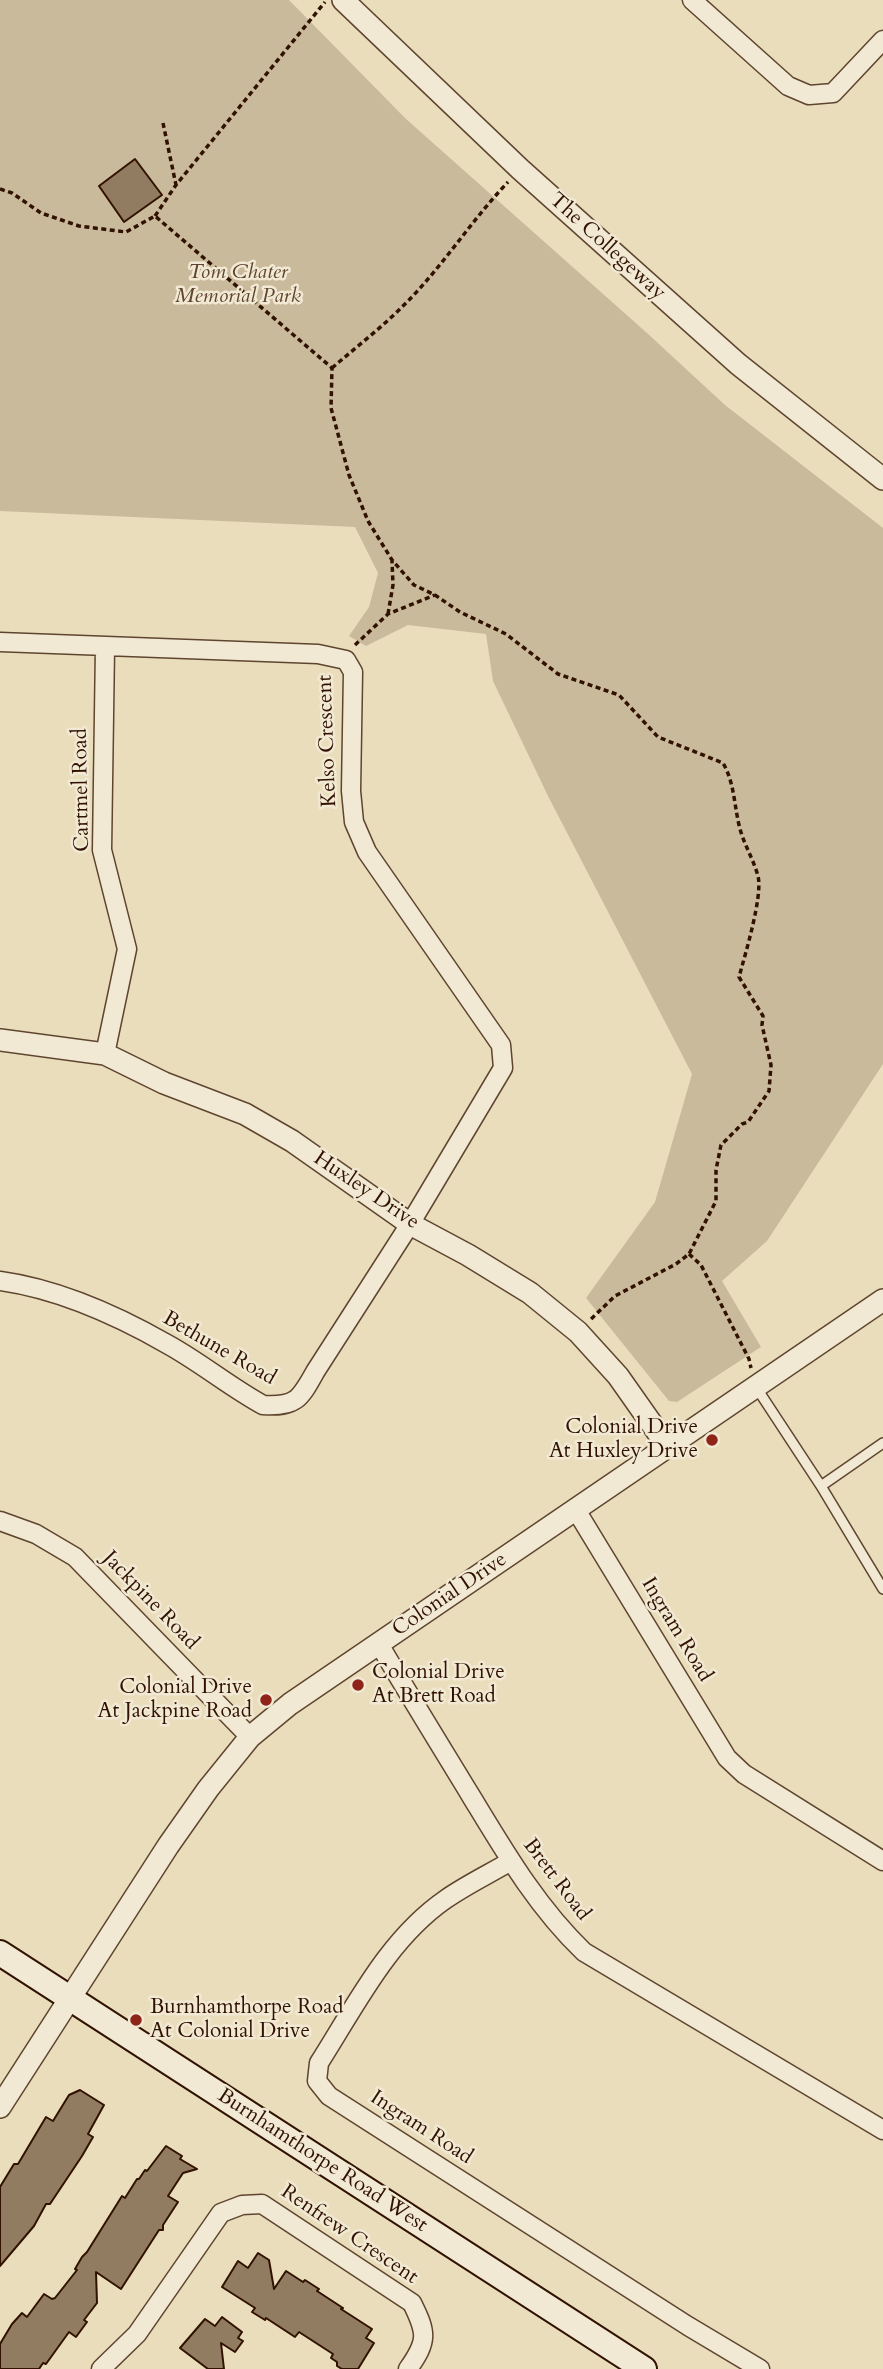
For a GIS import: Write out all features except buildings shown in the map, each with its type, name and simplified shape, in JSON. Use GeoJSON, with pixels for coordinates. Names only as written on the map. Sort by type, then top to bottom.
{"type":"FeatureCollection","features":[{"type":"Feature","properties":{"kind":"main road","name":"Burnhamthorpe Road West"},"geometry":{"type":"LineString","coordinates":[[0,1953],[644,2369]]}},
{"type":"Feature","properties":{"kind":"street","name":"The Collegeway"},"geometry":{"type":"LineString","coordinates":[[343,0],[520,169],[738,364],[883,479]]}},
{"type":"Feature","properties":{"kind":"street"},"geometry":{"type":"LineString","coordinates":[[692,0],[788,86],[809,95],[832,93],[883,40]]}},
{"type":"Feature","properties":{"kind":"street","name":"Kelso Crescent"},"geometry":{"type":"LineString","coordinates":[[0,642],[318,654],[346,660],[353,672],[351,791],[354,822],[367,852],[500,1045],[503,1068],[411,1224]]}},
{"type":"Feature","properties":{"kind":"street","name":"Cartmel Road"},"geometry":{"type":"LineString","coordinates":[[105,647],[102,850],[127,949],[105,1054]]}},
{"type":"Feature","properties":{"kind":"street","name":"Huxley Drive"},"geometry":{"type":"LineString","coordinates":[[0,1040],[105,1054],[164,1083],[245,1114],[292,1141],[411,1224],[530,1293],[578,1332],[618,1376],[668,1447]]}},
{"type":"Feature","properties":{"kind":"street","name":"Bethune Road"},"geometry":{"type":"LineString","coordinates":[[0,1281],[24,1284],[97,1309],[167,1344],[263,1405],[282,1406],[302,1397],[315,1372],[411,1224]]}},
{"type":"Feature","properties":{"kind":"street","name":"Colonial Drive"},"geometry":{"type":"LineString","coordinates":[[0,2107],[168,1846],[208,1789],[250,1737],[290,1704],[881,1305]]}},
{"type":"Feature","properties":{"kind":"street","name":"Ingram Road"},"geometry":{"type":"LineString","coordinates":[[576,1510],[727,1758],[744,1774],[883,1861]]}},
{"type":"Feature","properties":{"kind":"street","name":"Jackpine Road"},"geometry":{"type":"LineString","coordinates":[[0,1521],[36,1534],[75,1557],[250,1737]]}},
{"type":"Feature","properties":{"kind":"street","name":"Brett Road"},"geometry":{"type":"LineString","coordinates":[[379,1644],[511,1861],[547,1914],[584,1952],[883,2130]]}},
{"type":"Feature","properties":{"kind":"street","name":"Ingram Road"},"geometry":{"type":"LineString","coordinates":[[511,1861],[445,1899],[411,1928],[390,1951],[319,2063],[317,2081],[340,2103],[688,2326],[761,2369]]}},
{"type":"Feature","properties":{"kind":"street","name":"Renfrew Crescent"},"geometry":{"type":"LineString","coordinates":[[101,2369],[137,2334],[221,2213],[242,2205],[262,2204],[412,2303],[424,2327],[420,2352],[408,2369]]}},
{"type":"Feature","properties":{"kind":"lane"},"geometry":{"type":"LineString","coordinates":[[756,1387],[821,1486],[883,1589]]}},
{"type":"Feature","properties":{"kind":"lane"},"geometry":{"type":"LineString","coordinates":[[821,1486],[883,1443]]}},
{"type":"Feature","properties":{"kind":"path"},"geometry":{"type":"LineString","coordinates":[[0,189],[12,193],[41,214],[79,226],[126,232],[155,216],[176,185],[326,0]]}},
{"type":"Feature","properties":{"kind":"path"},"geometry":{"type":"LineString","coordinates":[[163,123],[176,185]]}},
{"type":"Feature","properties":{"kind":"path"},"geometry":{"type":"LineString","coordinates":[[520,169],[481,211],[403,307],[332,368],[331,408],[349,475],[368,521],[392,560],[414,585],[460,612],[506,634],[558,674],[619,695],[658,737],[723,763],[732,780],[733,800],[742,842],[759,878],[753,925],[739,977],[763,1016],[762,1025],[771,1065],[769,1091],[748,1122],[742,1124],[721,1145],[716,1170],[716,1201],[689,1254],[676,1265],[615,1296],[578,1332]]}},
{"type":"Feature","properties":{"kind":"path"},"geometry":{"type":"LineString","coordinates":[[155,216],[332,368]]}},
{"type":"Feature","properties":{"kind":"path"},"geometry":{"type":"LineString","coordinates":[[388,614],[393,585],[392,560]]}},
{"type":"Feature","properties":{"kind":"path"},"geometry":{"type":"LineString","coordinates":[[346,660],[357,641],[388,614],[435,595]]}},
{"type":"Feature","properties":{"kind":"path"},"geometry":{"type":"LineString","coordinates":[[689,1254],[701,1265],[749,1359],[756,1387]]}},
{"type":"Feature","properties":{"kind":"green space","name":"Tom Chater Memorial Park"},"geometry":{"type":"Polygon","coordinates":[[[0,0],[289,0],[406,119],[725,405],[883,528],[883,1064],[767,1241],[722,1281],[761,1347],[677,1402],[669,1401],[586,1298],[655,1202],[692,1074],[548,796],[493,681],[486,634],[408,625],[366,646],[349,636],[369,607],[378,573],[355,527],[0,511],[0,0]]]}},
{"type":"Feature","properties":{"kind":"place","name":"Colonial Drive At Huxley Drive"},"geometry":{"type":"Point","coordinates":[712,1440]}},
{"type":"Feature","properties":{"kind":"place","name":"Colonial Drive At Brett Road"},"geometry":{"type":"Point","coordinates":[358,1685]}},
{"type":"Feature","properties":{"kind":"place","name":"Colonial Drive At Jackpine Road"},"geometry":{"type":"Point","coordinates":[266,1700]}},
{"type":"Feature","properties":{"kind":"place","name":"Burnhamthorpe Road At Colonial Drive"},"geometry":{"type":"Point","coordinates":[136,2020]}}]}
